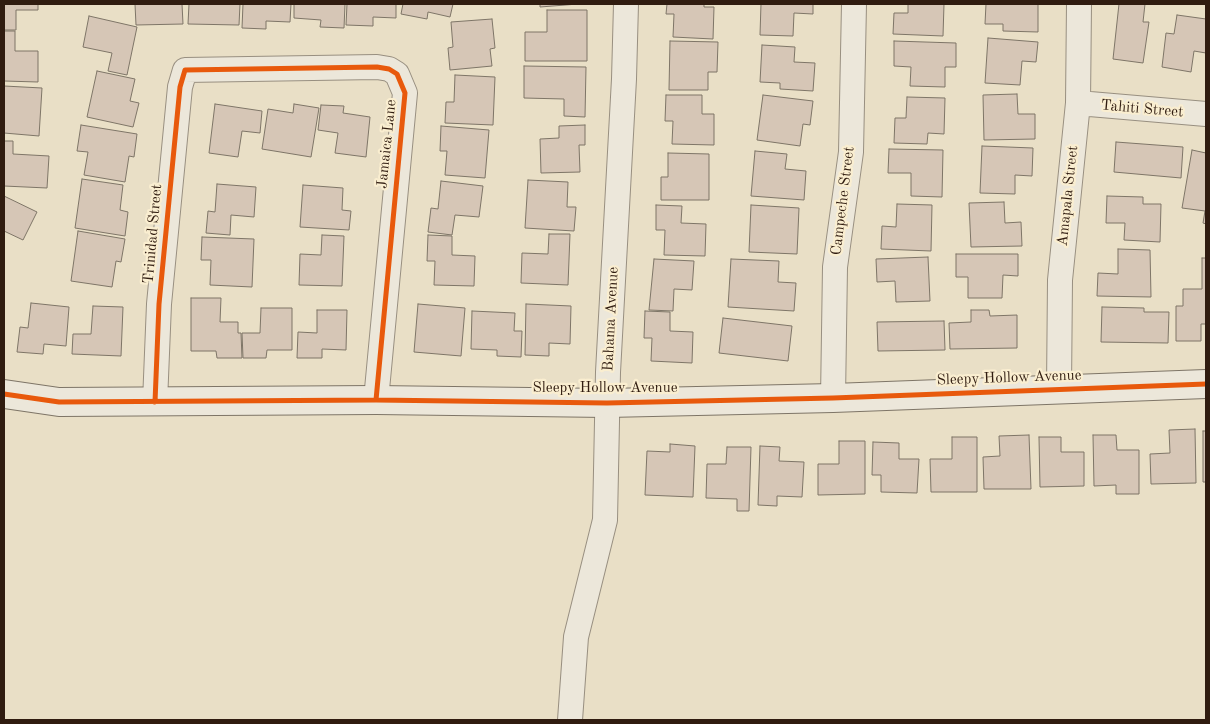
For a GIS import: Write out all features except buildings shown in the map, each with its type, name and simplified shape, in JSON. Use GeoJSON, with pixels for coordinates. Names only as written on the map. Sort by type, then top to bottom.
{"type":"FeatureCollection","features":[{"type":"Feature","properties":{"kind":"street","name":"Bahama Avenue"},"geometry":{"type":"LineString","coordinates":[[570,720],[576,636],[605,520],[607,402],[624,79],[626,4]]}},
{"type":"Feature","properties":{"kind":"street","name":"Campeche Street"},"geometry":{"type":"LineString","coordinates":[[833,398],[835,267],[851,152],[854,4]]}},
{"type":"Feature","properties":{"kind":"street","name":"Amapala Street"},"geometry":{"type":"LineString","coordinates":[[1059,388],[1060,280],[1078,104],[1080,4]]}},
{"type":"Feature","properties":{"kind":"street","name":"Jamaica Lane"},"geometry":{"type":"LineString","coordinates":[[185,70],[378,67],[393,72],[403,84],[405,93],[376,400]]}},
{"type":"Feature","properties":{"kind":"street","name":"Trinidad Street"},"geometry":{"type":"LineString","coordinates":[[155,402],[160,294],[180,87],[185,70]]}},
{"type":"Feature","properties":{"kind":"street","name":"Tahiti Street"},"geometry":{"type":"LineString","coordinates":[[1078,104],[1206,114]]}},
{"type":"Feature","properties":{"kind":"street","name":"Sleepy Hollow Avenue"},"geometry":{"type":"LineString","coordinates":[[4,394],[59,402],[376,400],[607,402],[833,398],[1059,388],[1206,384]]}},
{"type":"Feature","properties":{"kind":"cycle path"},"geometry":{"type":"LineString","coordinates":[[155,402],[159,304],[180,87],[185,70],[377,67],[389,69],[397,74],[405,93],[376,400]]}},
{"type":"Feature","properties":{"kind":"cycle path"},"geometry":{"type":"LineString","coordinates":[[4,394],[59,402],[376,400],[607,403],[833,398],[1206,384]]}}]}
